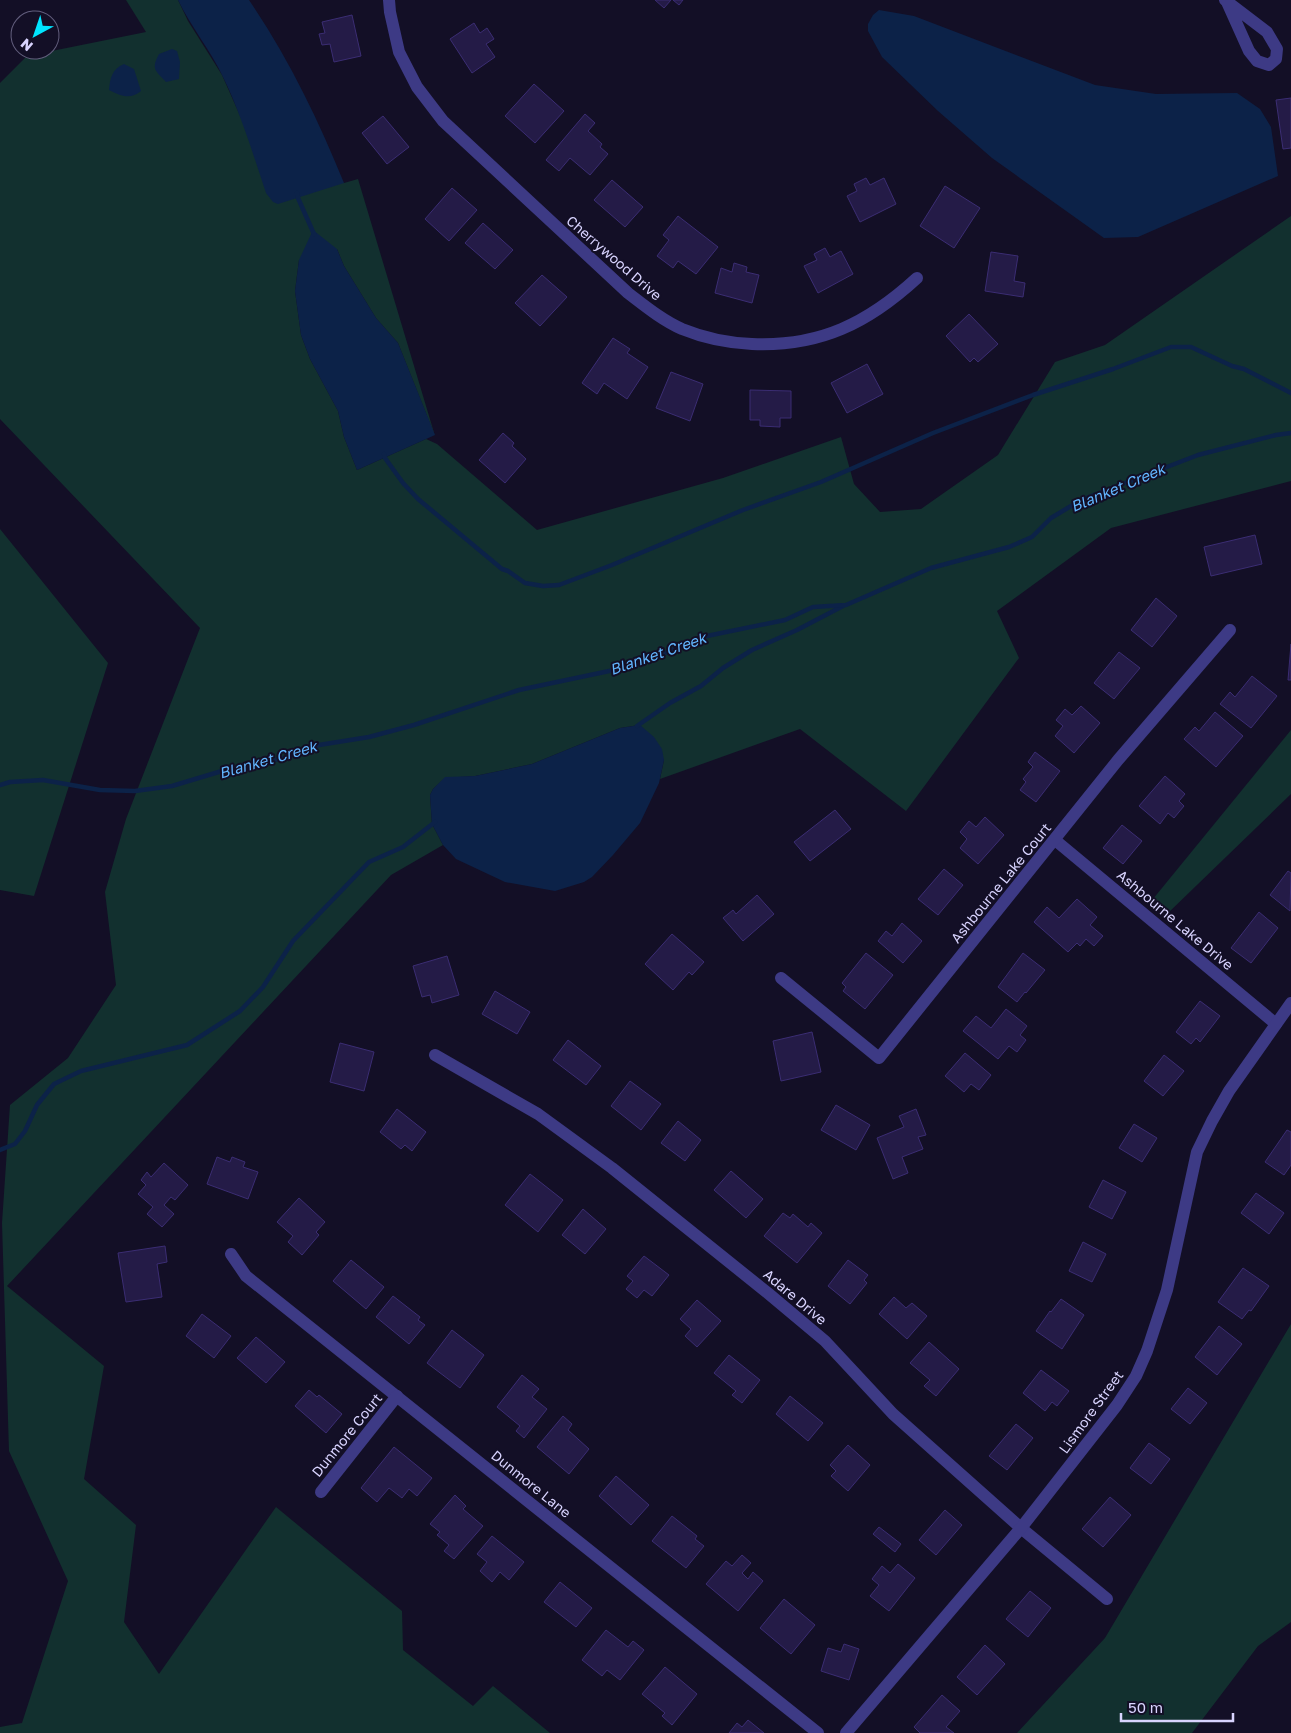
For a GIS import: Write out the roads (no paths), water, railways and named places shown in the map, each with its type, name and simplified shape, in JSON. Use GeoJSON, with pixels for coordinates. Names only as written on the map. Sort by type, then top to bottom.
{"type":"FeatureCollection","features":[{"type":"Feature","properties":{"kind":"street","name":"Cherrywood Drive"},"geometry":{"type":"LineString","coordinates":[[389,0],[399,52],[417,87],[443,121],[628,293],[656,315],[682,329],[731,343],[793,344],[826,336],[870,315],[903,291],[917,278]]}},
{"type":"Feature","properties":{"kind":"street"},"geometry":{"type":"LineString","coordinates":[[1226,1],[1267,32],[1278,49],[1276,59],[1269,65],[1257,61],[1249,51],[1226,1]]}},
{"type":"Feature","properties":{"kind":"street","name":"Ashbourne Lake Court"},"geometry":{"type":"LineString","coordinates":[[780,978],[879,1058],[1118,760],[1230,630]]}},
{"type":"Feature","properties":{"kind":"street","name":"Ashbourne Lake Drive"},"geometry":{"type":"LineString","coordinates":[[1055,840],[1276,1024]]}},
{"type":"Feature","properties":{"kind":"street","name":"Lismore Street"},"geometry":{"type":"LineString","coordinates":[[846,1733],[1022,1528],[1117,1405],[1136,1376],[1147,1351],[1166,1290],[1197,1152],[1212,1120],[1229,1091],[1291,1003]]}},
{"type":"Feature","properties":{"kind":"street","name":"Adare Drive"},"geometry":{"type":"LineString","coordinates":[[435,1056],[538,1114],[612,1168],[770,1294],[825,1341],[893,1414],[1022,1528],[1107,1598]]}},
{"type":"Feature","properties":{"kind":"street","name":"Dunmore Lane"},"geometry":{"type":"LineString","coordinates":[[231,1254],[246,1276],[818,1733]]}},
{"type":"Feature","properties":{"kind":"street","name":"Dunmore Court"},"geometry":{"type":"LineString","coordinates":[[321,1492],[397,1396]]}},
{"type":"Feature","properties":{"kind":"water"},"geometry":{"type":"Polygon","coordinates":[[[178,0],[249,0],[277,44],[301,89],[324,135],[344,183],[278,204],[273,202],[266,193],[241,120],[223,77],[178,0]]]}},
{"type":"Feature","properties":{"kind":"water"},"geometry":{"type":"Polygon","coordinates":[[[879,10],[914,16],[1095,85],[1156,94],[1237,93],[1260,109],[1271,127],[1278,176],[1138,237],[1104,238],[992,158],[938,111],[882,57],[868,31],[868,24],[873,15],[879,10]]]}},
{"type":"Feature","properties":{"kind":"water"},"geometry":{"type":"Polygon","coordinates":[[[172,49],[177,51],[180,62],[179,79],[166,82],[155,69],[155,63],[159,54],[172,49]]]}},
{"type":"Feature","properties":{"kind":"water"},"geometry":{"type":"Polygon","coordinates":[[[124,64],[134,69],[141,91],[137,94],[121,95],[109,90],[112,74],[124,64]]]}},
{"type":"Feature","properties":{"kind":"water"},"geometry":{"type":"Polygon","coordinates":[[[313,230],[337,249],[344,266],[376,318],[398,343],[435,435],[357,470],[344,437],[338,411],[310,359],[301,335],[295,291],[299,260],[313,230]]]}},
{"type":"Feature","properties":{"kind":"water"},"geometry":{"type":"Polygon","coordinates":[[[640,725],[654,737],[662,749],[664,760],[659,783],[640,823],[613,855],[592,877],[584,882],[555,891],[505,882],[456,859],[443,845],[432,824],[430,795],[433,789],[445,777],[475,776],[532,764],[620,728],[640,725]]]}},
{"type":"Feature","properties":{"kind":"waterway"},"geometry":{"type":"LineString","coordinates":[[297,193],[314,234]]}},
{"type":"Feature","properties":{"kind":"waterway"},"geometry":{"type":"LineString","coordinates":[[384,454],[403,483],[418,499],[502,569],[525,583],[543,586],[559,585],[743,510],[821,482],[933,433],[1033,395],[1113,369],[1171,347],[1191,347],[1232,366],[1244,369],[1291,393]]}},
{"type":"Feature","properties":{"kind":"waterway","name":"Blanket Creek"},"geometry":{"type":"LineString","coordinates":[[0,785],[10,782],[43,780],[100,790],[135,791],[172,786],[222,771],[284,758],[319,745],[369,737],[414,725],[519,690],[614,670],[663,654],[702,637],[785,620],[813,607],[846,605],[931,568],[1009,547],[1032,537],[1051,518],[1081,500],[1198,455],[1276,435],[1291,433]]}},
{"type":"Feature","properties":{"kind":"waterway"},"geometry":{"type":"LineString","coordinates":[[637,726],[670,703],[701,686],[723,668],[752,650],[797,630],[843,606]]}},
{"type":"Feature","properties":{"kind":"waterway"},"geometry":{"type":"LineString","coordinates":[[0,1150],[15,1144],[25,1131],[37,1105],[54,1084],[81,1071],[187,1045],[240,1011],[263,987],[293,941],[369,862],[403,847],[435,822]]}}]}
